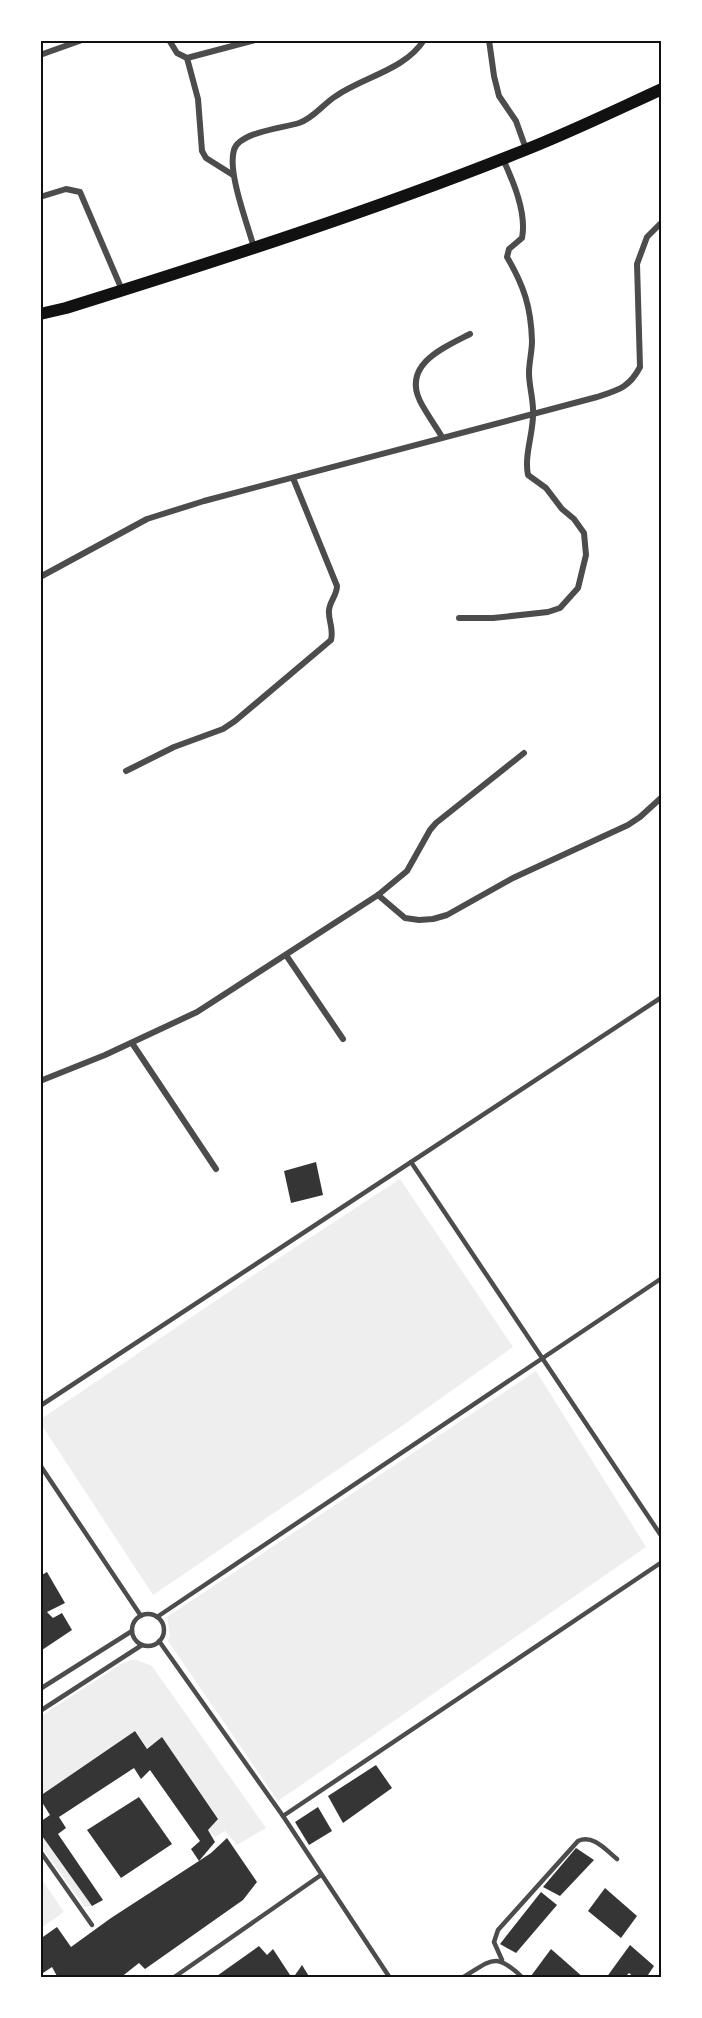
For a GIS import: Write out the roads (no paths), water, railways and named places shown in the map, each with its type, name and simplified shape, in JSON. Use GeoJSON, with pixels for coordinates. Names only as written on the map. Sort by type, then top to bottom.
{"type":"FeatureCollection","features":[{"type":"Feature","properties":{"kind":"main road"},"geometry":{"type":"LineString","coordinates":[[40,314],[255,249],[434,186],[526,150],[662,89]]}},
{"type":"Feature","properties":{"kind":"street"},"geometry":{"type":"LineString","coordinates":[[40,55],[82,40]]}},
{"type":"Feature","properties":{"kind":"street"},"geometry":{"type":"LineString","coordinates":[[169,40],[177,53],[187,58],[255,40]]}},
{"type":"Feature","properties":{"kind":"street"},"geometry":{"type":"LineString","coordinates":[[255,249],[233,175],[233,151],[236,145],[256,134],[301,123],[335,96],[410,56],[424,40]]}},
{"type":"Feature","properties":{"kind":"street"},"geometry":{"type":"LineString","coordinates":[[489,40],[499,96],[516,121],[526,150]]}},
{"type":"Feature","properties":{"kind":"street"},"geometry":{"type":"LineString","coordinates":[[187,58],[198,99],[202,151],[206,158],[233,175]]}},
{"type":"Feature","properties":{"kind":"street"},"geometry":{"type":"LineString","coordinates":[[459,618],[493,618],[548,612],[560,608],[578,588],[586,555],[584,533],[574,519],[562,509],[546,488],[528,475],[527,463],[534,413],[529,377],[532,344],[527,301],[521,281],[507,257],[509,249],[522,238],[523,226],[516,187],[502,159]]}},
{"type":"Feature","properties":{"kind":"street"},"geometry":{"type":"LineString","coordinates":[[40,197],[66,189],[80,192],[122,290]]}},
{"type":"Feature","properties":{"kind":"street"},"geometry":{"type":"LineString","coordinates":[[40,577],[147,519],[204,501],[597,398],[618,390],[634,380],[640,367],[637,264],[647,237],[662,222]]}},
{"type":"Feature","properties":{"kind":"street"},"geometry":{"type":"LineString","coordinates":[[442,437],[419,399],[416,381],[418,373],[432,353],[470,334]]}},
{"type":"Feature","properties":{"kind":"street"},"geometry":{"type":"LineString","coordinates":[[126,771],[174,747],[223,729],[331,640],[333,628],[329,611],[337,586],[293,478]]}},
{"type":"Feature","properties":{"kind":"street"},"geometry":{"type":"LineString","coordinates":[[40,1081],[132,1043],[197,1012],[378,895],[407,871],[436,823],[524,753]]}},
{"type":"Feature","properties":{"kind":"street"},"geometry":{"type":"LineString","coordinates":[[378,895],[405,918],[419,920],[447,915],[513,878],[628,825],[662,797]]}},
{"type":"Feature","properties":{"kind":"street"},"geometry":{"type":"LineString","coordinates":[[286,955],[343,1039]]}},
{"type":"Feature","properties":{"kind":"street"},"geometry":{"type":"LineString","coordinates":[[132,1043],[216,1169]]}},
{"type":"Feature","properties":{"kind":"lane"},"geometry":{"type":"LineString","coordinates":[[40,1406],[662,997]]}},
{"type":"Feature","properties":{"kind":"lane"},"geometry":{"type":"LineString","coordinates":[[411,1162],[662,1537]]}},
{"type":"Feature","properties":{"kind":"lane"},"geometry":{"type":"LineString","coordinates":[[158,1617],[662,1278]]}},
{"type":"Feature","properties":{"kind":"lane"},"geometry":{"type":"LineString","coordinates":[[40,1465],[141,1616]]}},
{"type":"Feature","properties":{"kind":"lane"},"geometry":{"type":"LineString","coordinates":[[283,1816],[662,1562]]}},
{"type":"Feature","properties":{"kind":"lane"},"geometry":{"type":"LineString","coordinates":[[40,1711],[142,1645],[153,1645],[159,1641],[164,1629],[158,1617],[151,1614],[141,1616],[134,1623],[132,1631],[134,1638],[142,1645]]}},
{"type":"Feature","properties":{"kind":"lane"},"geometry":{"type":"LineString","coordinates":[[40,1689],[132,1631]]}},
{"type":"Feature","properties":{"kind":"lane"},"geometry":{"type":"LineString","coordinates":[[159,1641],[283,1816],[390,1977]]}},
{"type":"Feature","properties":{"kind":"lane"},"geometry":{"type":"LineString","coordinates":[[502,1960],[494,1942],[498,1930],[578,1840],[589,1838],[617,1859]]}},
{"type":"Feature","properties":{"kind":"lane"},"geometry":{"type":"LineString","coordinates":[[40,1851],[92,1925]]}},
{"type":"Feature","properties":{"kind":"lane"},"geometry":{"type":"LineString","coordinates":[[173,1977],[321,1875]]}},
{"type":"Feature","properties":{"kind":"lane"},"geometry":{"type":"LineString","coordinates":[[462,1977],[488,1962],[502,1960],[523,1977]]}}]}
